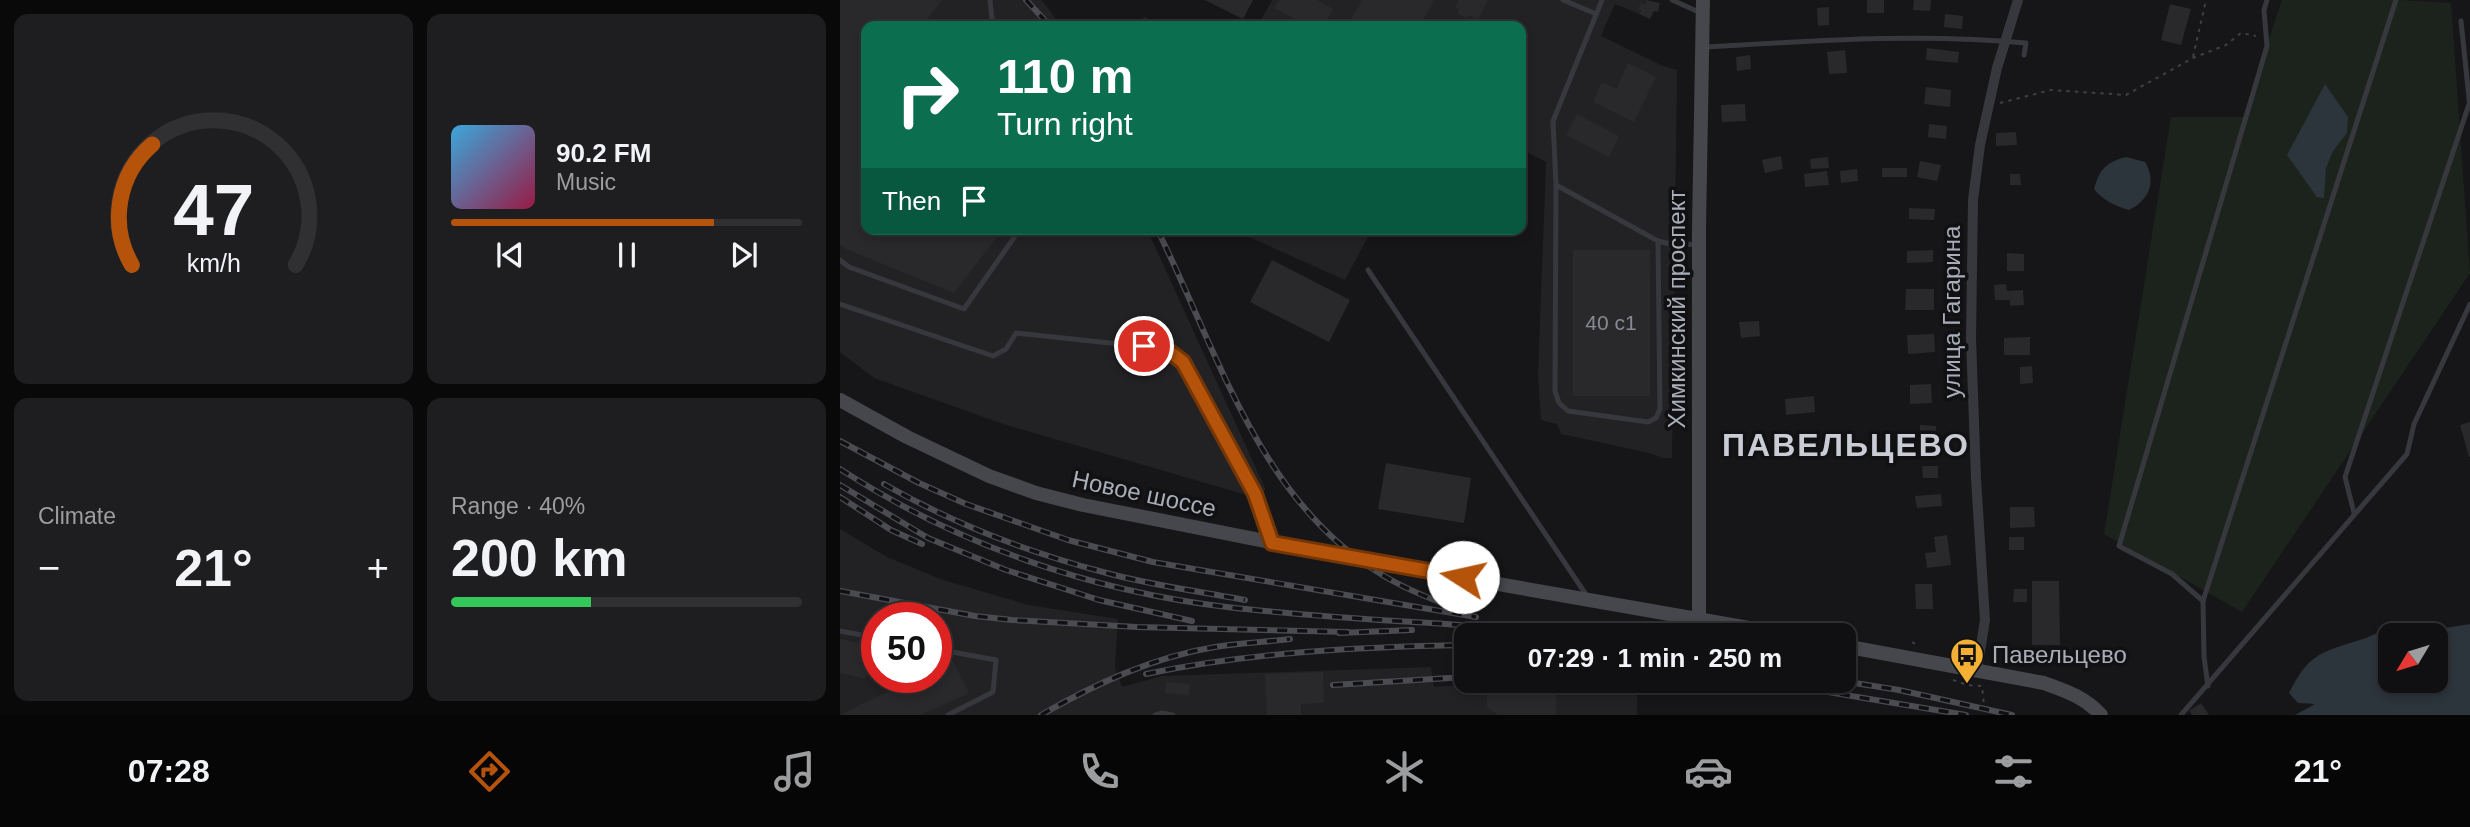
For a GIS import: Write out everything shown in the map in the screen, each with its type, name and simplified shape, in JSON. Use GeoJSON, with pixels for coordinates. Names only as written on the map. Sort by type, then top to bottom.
{"type":"FeatureCollection","features":[{"type":"Feature","properties":{"kind":"main road","name":"Химкинский проспект"},"geometry":{"type":"LineString","coordinates":[[1699,618],[1699,244],[1703,7]]}},
{"type":"Feature","properties":{"kind":"main road","name":"Новое шоссе"},"geometry":{"type":"LineString","coordinates":[[840,400],[907,437],[989,476],[1036,493],[1148,519],[1272,543],[1725,623]]}},
{"type":"Feature","properties":{"kind":"main road"},"geometry":{"type":"LineString","coordinates":[[1856,648],[2044,683],[2070,692],[2090,703],[2101,715]]}},
{"type":"Feature","properties":{"kind":"street","name":"улица Гагарина"},"geometry":{"type":"LineString","coordinates":[[1977,670],[1985,620],[1971,338],[1973,200],[1980,145],[2005,41],[2018,0]]}},
{"type":"Feature","properties":{"kind":"lane"},"geometry":{"type":"LineString","coordinates":[[990,0],[994,21]]}},
{"type":"Feature","properties":{"kind":"lane"},"geometry":{"type":"LineString","coordinates":[[1563,0],[1596,14]]}},
{"type":"Feature","properties":{"kind":"lane"},"geometry":{"type":"LineString","coordinates":[[1602,0],[1553,121],[1556,185],[1555,391],[1559,403],[1568,411],[1648,422],[1656,418],[1660,409],[1658,241]]}},
{"type":"Feature","properties":{"kind":"lane"},"geometry":{"type":"LineString","coordinates":[[1672,0],[1703,7]]}},
{"type":"Feature","properties":{"kind":"lane"},"geometry":{"type":"LineString","coordinates":[[2203,601],[2172,574],[2119,546],[2267,46],[2264,10],[2267,0]]}},
{"type":"Feature","properties":{"kind":"lane"},"geometry":{"type":"LineString","coordinates":[[2208,686],[2204,657],[2203,601],[2396,0]]}},
{"type":"Feature","properties":{"kind":"lane"},"geometry":{"type":"LineString","coordinates":[[2461,22],[2470,111]]}},
{"type":"Feature","properties":{"kind":"lane"},"geometry":{"type":"LineString","coordinates":[[1702,47],[1876,38],[1980,38],[2026,43],[2024,55]]}},
{"type":"Feature","properties":{"kind":"lane"},"geometry":{"type":"LineString","coordinates":[[2354,513],[2345,477],[2469,104]]}},
{"type":"Feature","properties":{"kind":"lane"},"geometry":{"type":"LineString","coordinates":[[1556,185],[1658,241],[1674,245],[1699,244]]}},
{"type":"Feature","properties":{"kind":"lane"},"geometry":{"type":"LineString","coordinates":[[840,260],[849,267],[964,309],[1016,235]]}},
{"type":"Feature","properties":{"kind":"lane"},"geometry":{"type":"LineString","coordinates":[[1368,270],[1590,599]]}},
{"type":"Feature","properties":{"kind":"lane"},"geometry":{"type":"LineString","coordinates":[[840,304],[993,356],[1006,349],[1016,333],[1166,349],[1183,362],[1255,494],[1272,543]]}},
{"type":"Feature","properties":{"kind":"lane"},"geometry":{"type":"LineString","coordinates":[[2181,715],[2407,454],[2414,424],[2470,304]]}},
{"type":"Feature","properties":{"kind":"lane"},"geometry":{"type":"LineString","coordinates":[[840,631],[861,635]]}},
{"type":"Feature","properties":{"kind":"lane"},"geometry":{"type":"LineString","coordinates":[[948,715],[992,692],[996,660],[952,652]]}},
{"type":"Feature","properties":{"kind":"lane"},"geometry":{"type":"LineString","coordinates":[[1155,715],[1173,715]]}},
{"type":"Feature","properties":{"kind":"path"},"geometry":{"type":"LineString","coordinates":[[2193,58],[2206,0]]}},
{"type":"Feature","properties":{"kind":"path"},"geometry":{"type":"LineString","coordinates":[[1989,106],[2051,90],[2126,95],[2193,58],[2226,45],[2241,33],[2254,34],[2267,46]]}},
{"type":"Feature","properties":{"kind":"path"},"geometry":{"type":"LineString","coordinates":[[1966,685],[1982,686],[1985,715]]}},
{"type":"Feature","properties":{"kind":"shaded area"},"geometry":{"type":"Polygon","coordinates":[[[840,0],[1041,0],[1057,21],[861,21],[861,235],[1150,235],[1266,490],[1250,496],[1000,423],[874,378],[840,352],[840,0]]]}},
{"type":"Feature","properties":{"kind":"shaded area"},"geometry":{"type":"Polygon","coordinates":[[[1272,0],[1646,0],[1639,14],[1615,4],[1601,36],[1677,70],[1672,458],[1662,458],[1561,434],[1557,424],[1541,420],[1538,375],[1546,162],[1526,152],[1526,21],[1261,21],[1272,0]]]}},
{"type":"Feature","properties":{"kind":"shaded area"},"geometry":{"type":"Polygon","coordinates":[[[2282,0],[2401,0],[2451,3],[2470,273],[2242,612],[2104,534],[2171,117],[2243,117],[2282,0]]]}},
{"type":"Feature","properties":{"kind":"shaded area"},"geometry":{"type":"Polygon","coordinates":[[[2325,84],[2348,117],[2347,133],[2333,151],[2326,168],[2324,198],[2317,197],[2287,155],[2325,84]]]}},
{"type":"Feature","properties":{"kind":"shaded area"},"geometry":{"type":"Polygon","coordinates":[[[2126,157],[2145,162],[2150,177],[2146,196],[2129,210],[2110,202],[2094,189],[2104,168],[2113,161],[2126,157]]]}},
{"type":"Feature","properties":{"kind":"shaded area"},"geometry":{"type":"Polygon","coordinates":[[[1244,235],[1369,235],[1345,280],[1244,235]]]}},
{"type":"Feature","properties":{"kind":"shaded area"},"geometry":{"type":"Polygon","coordinates":[[[840,529],[887,557],[943,580],[1029,605],[1118,619],[1115,667],[1122,687],[1162,676],[1431,667],[1434,687],[1454,685],[1454,693],[1638,693],[1637,715],[840,715],[840,529]]]}},
{"type":"Feature","properties":{"kind":"shaded area"},"geometry":{"type":"Polygon","coordinates":[[[2470,624],[2470,715],[2295,715],[2315,704],[2298,703],[2289,693],[2303,669],[2327,651],[2378,632],[2378,693],[2448,693],[2448,628],[2470,624]]]}},
{"type":"Feature","properties":{"kind":"building"},"geometry":{"type":"Polygon","coordinates":[[[840,0],[942,0],[926,21],[861,21],[861,235],[998,235],[954,293],[840,245],[840,0]]]}},
{"type":"Feature","properties":{"kind":"building"},"geometry":{"type":"Polygon","coordinates":[[[1205,0],[1253,0],[1243,19],[1205,0]]]}},
{"type":"Feature","properties":{"kind":"building"},"geometry":{"type":"Polygon","coordinates":[[[1279,0],[1317,0],[1333,9],[1327,21],[1298,21],[1274,8],[1279,0]]]}},
{"type":"Feature","properties":{"kind":"building"},"geometry":{"type":"Polygon","coordinates":[[[1362,0],[1434,0],[1423,21],[1350,21],[1362,0]]]}},
{"type":"Feature","properties":{"kind":"building"},"geometry":{"type":"Polygon","coordinates":[[[1459,0],[1488,0],[1478,20],[1457,13],[1459,9],[1455,7],[1459,0]]]}},
{"type":"Feature","properties":{"kind":"building"},"geometry":{"type":"Polygon","coordinates":[[[1646,0],[1660,3],[1658,12],[1654,11],[1650,19],[1639,14],[1641,3],[1645,4],[1646,0]]]}},
{"type":"Feature","properties":{"kind":"building"},"geometry":{"type":"Polygon","coordinates":[[[1867,0],[1884,0],[1884,13],[1867,13],[1867,0]]]}},
{"type":"Feature","properties":{"kind":"building"},"geometry":{"type":"Polygon","coordinates":[[[1914,0],[1931,0],[1930,11],[1913,10],[1914,0]]]}},
{"type":"Feature","properties":{"kind":"building"},"geometry":{"type":"Polygon","coordinates":[[[2170,4],[2191,9],[2181,45],[2161,40],[2170,4]]]}},
{"type":"Feature","properties":{"kind":"building"},"geometry":{"type":"Polygon","coordinates":[[[1829,7],[1829,25],[1818,26],[1817,8],[1829,7]]]}},
{"type":"Feature","properties":{"kind":"building"},"geometry":{"type":"Polygon","coordinates":[[[1945,14],[1963,16],[1962,29],[1944,27],[1945,14]]]}},
{"type":"Feature","properties":{"kind":"building"},"geometry":{"type":"Polygon","coordinates":[[[1927,48],[1959,52],[1958,63],[1926,60],[1927,48]]]}},
{"type":"Feature","properties":{"kind":"building"},"geometry":{"type":"Polygon","coordinates":[[[1845,50],[1847,73],[1829,74],[1827,52],[1845,50]]]}},
{"type":"Feature","properties":{"kind":"building"},"geometry":{"type":"Polygon","coordinates":[[[1750,55],[1751,69],[1737,71],[1736,57],[1750,55]]]}},
{"type":"Feature","properties":{"kind":"building"},"geometry":{"type":"Polygon","coordinates":[[[1628,63],[1656,77],[1634,122],[1593,102],[1602,82],[1616,89],[1628,63]]]}},
{"type":"Feature","properties":{"kind":"building"},"geometry":{"type":"Polygon","coordinates":[[[1926,87],[1951,90],[1950,107],[1924,104],[1926,87]]]}},
{"type":"Feature","properties":{"kind":"building"},"geometry":{"type":"Polygon","coordinates":[[[1745,104],[1746,121],[1722,122],[1721,105],[1745,104]]]}},
{"type":"Feature","properties":{"kind":"building"},"geometry":{"type":"Polygon","coordinates":[[[1577,114],[1619,136],[1609,157],[1566,135],[1577,114]]]}},
{"type":"Feature","properties":{"kind":"building"},"geometry":{"type":"Polygon","coordinates":[[[1929,124],[1947,126],[1946,139],[1928,137],[1929,124]]]}},
{"type":"Feature","properties":{"kind":"building"},"geometry":{"type":"Polygon","coordinates":[[[2016,132],[2017,145],[1996,146],[1996,133],[2016,132]]]}},
{"type":"Feature","properties":{"kind":"building"},"geometry":{"type":"Polygon","coordinates":[[[1781,156],[1783,169],[1765,173],[1762,160],[1781,156]]]}},
{"type":"Feature","properties":{"kind":"building"},"geometry":{"type":"Polygon","coordinates":[[[1828,157],[1829,168],[1811,169],[1810,159],[1828,157]]]}},
{"type":"Feature","properties":{"kind":"building"},"geometry":{"type":"Polygon","coordinates":[[[1920,161],[1941,165],[1937,181],[1917,177],[1920,161]]]}},
{"type":"Feature","properties":{"kind":"building"},"geometry":{"type":"Polygon","coordinates":[[[1882,168],[1907,168],[1907,177],[1882,177],[1882,168]]]}},
{"type":"Feature","properties":{"kind":"building"},"geometry":{"type":"Polygon","coordinates":[[[1857,169],[1858,181],[1841,183],[1840,171],[1857,169]]]}},
{"type":"Feature","properties":{"kind":"building"},"geometry":{"type":"Polygon","coordinates":[[[1827,171],[1829,185],[1805,187],[1804,174],[1827,171]]]}},
{"type":"Feature","properties":{"kind":"building"},"geometry":{"type":"Polygon","coordinates":[[[2010,174],[2020,174],[2021,185],[2010,185],[2010,174]]]}},
{"type":"Feature","properties":{"kind":"building"},"geometry":{"type":"Polygon","coordinates":[[[1909,208],[1935,209],[1934,220],[1909,219],[1909,208]]]}},
{"type":"Feature","properties":{"kind":"building"},"geometry":{"type":"Polygon","coordinates":[[[1573,250],[1650,250],[1650,396],[1573,396],[1573,250]]]}},
{"type":"Feature","properties":{"kind":"building"},"geometry":{"type":"Polygon","coordinates":[[[1933,250],[1933,262],[1907,263],[1907,251],[1933,250]]]}},
{"type":"Feature","properties":{"kind":"building"},"geometry":{"type":"Polygon","coordinates":[[[2007,253],[2024,254],[2024,271],[2007,271],[2007,253]]]}},
{"type":"Feature","properties":{"kind":"building"},"geometry":{"type":"Polygon","coordinates":[[[1272,260],[1350,300],[1329,342],[1250,302],[1272,260]]]}},
{"type":"Feature","properties":{"kind":"building"},"geometry":{"type":"Polygon","coordinates":[[[2006,284],[2007,291],[2023,290],[2024,305],[2010,306],[2010,300],[1995,300],[1994,285],[2006,284]]]}},
{"type":"Feature","properties":{"kind":"building"},"geometry":{"type":"Polygon","coordinates":[[[1906,289],[1934,289],[1934,310],[1905,310],[1906,289]]]}},
{"type":"Feature","properties":{"kind":"building"},"geometry":{"type":"Polygon","coordinates":[[[1759,321],[1760,336],[1741,338],[1739,322],[1759,321]]]}},
{"type":"Feature","properties":{"kind":"building"},"geometry":{"type":"Polygon","coordinates":[[[1934,334],[1935,352],[1908,354],[1907,335],[1934,334]]]}},
{"type":"Feature","properties":{"kind":"building"},"geometry":{"type":"Polygon","coordinates":[[[2030,337],[2030,355],[2004,355],[2004,338],[2030,337]]]}},
{"type":"Feature","properties":{"kind":"building"},"geometry":{"type":"Polygon","coordinates":[[[2032,366],[2033,383],[2020,384],[2020,367],[2032,366]]]}},
{"type":"Feature","properties":{"kind":"building"},"geometry":{"type":"Polygon","coordinates":[[[1931,384],[1932,403],[1910,404],[1910,385],[1931,384]]]}},
{"type":"Feature","properties":{"kind":"building"},"geometry":{"type":"Polygon","coordinates":[[[1814,396],[1815,412],[1786,415],[1785,399],[1814,396]]]}},
{"type":"Feature","properties":{"kind":"building"},"geometry":{"type":"Polygon","coordinates":[[[2470,422],[2470,457],[2469,457],[2460,425],[2470,422]]]}},
{"type":"Feature","properties":{"kind":"building"},"geometry":{"type":"Polygon","coordinates":[[[1920,425],[1936,426],[1936,443],[1920,443],[1920,425]]]}},
{"type":"Feature","properties":{"kind":"building"},"geometry":{"type":"Polygon","coordinates":[[[1386,463],[1471,478],[1464,523],[1378,509],[1386,463]]]}},
{"type":"Feature","properties":{"kind":"building"},"geometry":{"type":"Polygon","coordinates":[[[1922,466],[1938,466],[1938,478],[1923,478],[1922,466]]]}},
{"type":"Feature","properties":{"kind":"building"},"geometry":{"type":"Polygon","coordinates":[[[1941,494],[1942,506],[1917,508],[1915,496],[1941,494]]]}},
{"type":"Feature","properties":{"kind":"building"},"geometry":{"type":"Polygon","coordinates":[[[2010,507],[2034,507],[2035,527],[2010,528],[2010,507]]]}},
{"type":"Feature","properties":{"kind":"building"},"geometry":{"type":"Polygon","coordinates":[[[1947,535],[1951,565],[1927,568],[1925,553],[1936,552],[1934,537],[1947,535]]]}},
{"type":"Feature","properties":{"kind":"building"},"geometry":{"type":"Polygon","coordinates":[[[2009,537],[2024,537],[2024,550],[2009,550],[2009,537]]]}},
{"type":"Feature","properties":{"kind":"building"},"geometry":{"type":"Polygon","coordinates":[[[2032,581],[2059,581],[2060,645],[2032,645],[2032,581]]]}},
{"type":"Feature","properties":{"kind":"building"},"geometry":{"type":"Polygon","coordinates":[[[1915,584],[1932,584],[1933,609],[1916,609],[1915,584]]]}},
{"type":"Feature","properties":{"kind":"building"},"geometry":{"type":"Polygon","coordinates":[[[2014,589],[2027,589],[2027,602],[2013,602],[2014,589]]]}},
{"type":"Feature","properties":{"kind":"building"},"geometry":{"type":"Polygon","coordinates":[[[840,639],[861,643],[861,678],[840,673],[840,639]]]}},
{"type":"Feature","properties":{"kind":"building"},"geometry":{"type":"Polygon","coordinates":[[[952,661],[969,693],[921,715],[840,715],[885,693],[952,693],[952,661]]]}},
{"type":"Feature","properties":{"kind":"building"},"geometry":{"type":"Polygon","coordinates":[[[1323,672],[1324,703],[1301,704],[1301,715],[1267,715],[1265,674],[1323,672]]]}},
{"type":"Feature","properties":{"kind":"building"},"geometry":{"type":"Polygon","coordinates":[[[1166,682],[1190,684],[1189,695],[1165,693],[1166,682]]]}},
{"type":"Feature","properties":{"kind":"building"},"geometry":{"type":"Polygon","coordinates":[[[1487,693],[1556,693],[1556,715],[1498,715],[1487,707],[1487,693]]]}},
{"type":"Feature","properties":{"kind":"building"},"geometry":{"type":"Polygon","coordinates":[[[2201,703],[2209,715],[2192,715],[2189,711],[2201,703]]]}},
{"type":"Feature","properties":{"kind":"railway"},"geometry":{"type":"LineString","coordinates":[[1026,0],[1045,21]]}},
{"type":"Feature","properties":{"kind":"railway"},"geometry":{"type":"LineString","coordinates":[[1160,235],[1244,417],[1270,461],[1300,503],[1335,540],[1376,571],[1449,606]]}},
{"type":"Feature","properties":{"kind":"railway"},"geometry":{"type":"LineString","coordinates":[[840,441],[919,483],[966,504],[1068,540],[1153,562],[1476,617]]}},
{"type":"Feature","properties":{"kind":"railway"},"geometry":{"type":"LineString","coordinates":[[840,469],[884,496],[977,541],[1075,576],[1125,589],[1227,607],[1454,624]]}},
{"type":"Feature","properties":{"kind":"railway"},"geometry":{"type":"LineString","coordinates":[[884,484],[963,524],[1046,555],[1138,581],[1245,600]]}},
{"type":"Feature","properties":{"kind":"railway"},"geometry":{"type":"LineString","coordinates":[[840,485],[928,538],[1006,570],[1099,600],[1192,621]]}},
{"type":"Feature","properties":{"kind":"railway"},"geometry":{"type":"LineString","coordinates":[[840,497],[891,530],[922,544]]}},
{"type":"Feature","properties":{"kind":"railway"},"geometry":{"type":"LineString","coordinates":[[840,591],[975,616],[1012,620],[1137,627],[1348,632]]}},
{"type":"Feature","properties":{"kind":"railway"},"geometry":{"type":"LineString","coordinates":[[1339,633],[1412,630]]}},
{"type":"Feature","properties":{"kind":"railway"},"geometry":{"type":"LineString","coordinates":[[1041,715],[1103,682],[1169,657],[1215,647],[1290,639]]}},
{"type":"Feature","properties":{"kind":"railway"},"geometry":{"type":"LineString","coordinates":[[1146,674],[1225,660],[1305,652],[1454,645]]}},
{"type":"Feature","properties":{"kind":"railway"},"geometry":{"type":"LineString","coordinates":[[1333,685],[1454,678]]}},
{"type":"Feature","properties":{"kind":"railway"},"geometry":{"type":"LineString","coordinates":[[1856,683],[2012,715]]}},
{"type":"Feature","properties":{"kind":"railway"},"geometry":{"type":"LineString","coordinates":[[1833,693],[1966,715]]}},
{"type":"Feature","properties":{"kind":"place","name":"Павельцево"},"geometry":{"type":"Point","coordinates":[1967,685]}},
{"type":"Feature","properties":{"kind":"district","name":"ПАВЕЛЬЦЕВО"},"geometry":{"type":"Point","coordinates":[1846,445]}},
{"type":"Feature","properties":{"kind":"route"},"geometry":{"type":"LineString","coordinates":[[1144,346],[1166,349],[1183,362],[1255,494],[1272,543],[1463,577]]}}]}
